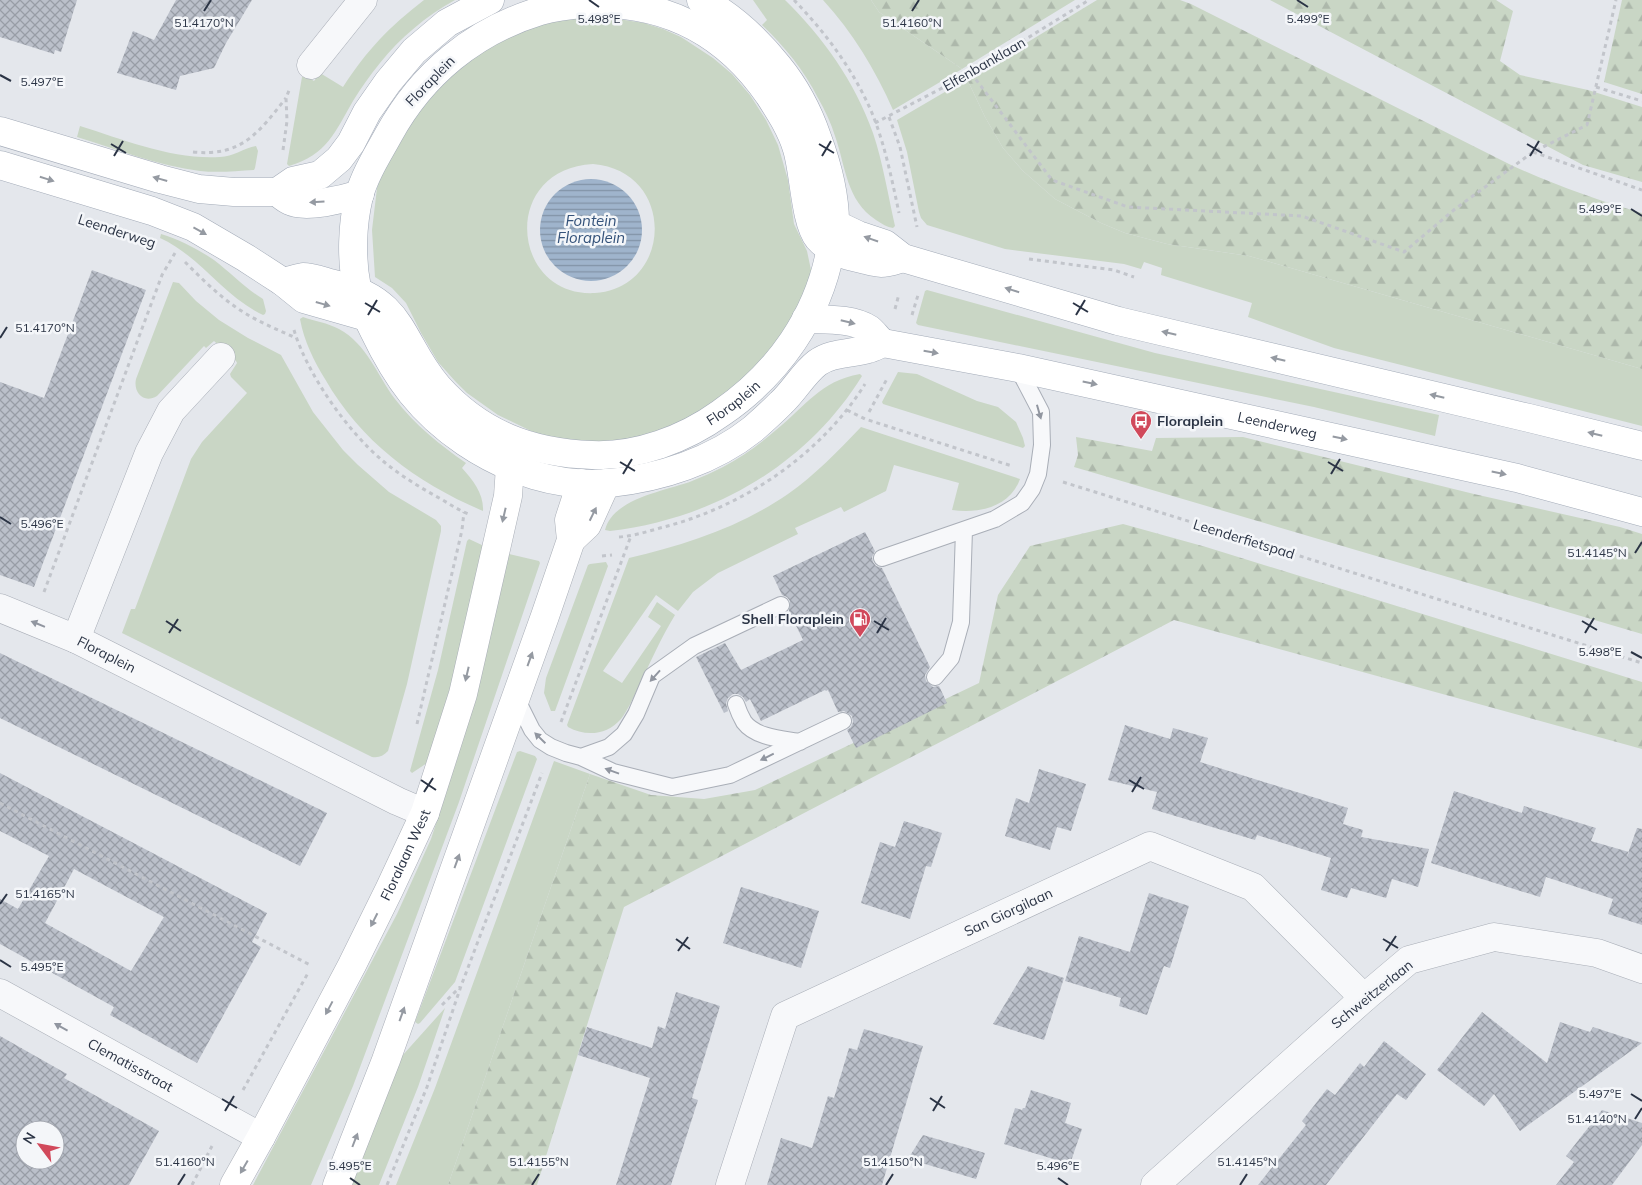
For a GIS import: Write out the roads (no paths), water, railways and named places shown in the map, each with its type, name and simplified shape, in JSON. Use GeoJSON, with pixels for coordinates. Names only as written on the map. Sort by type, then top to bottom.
{"type":"FeatureCollection","features":[{"type":"Feature","properties":{"kind":"main road"},"geometry":{"type":"LineString","coordinates":[[0,131],[160,180],[199,189],[234,192],[277,192],[293,181],[320,175],[339,159],[351,143],[372,104],[414,51],[447,23],[490,0]]}},
{"type":"Feature","properties":{"kind":"main road","name":"Floraplein"},"geometry":{"type":"LineString","coordinates":[[357,290],[389,310],[420,362],[438,386],[460,407],[481,424],[504,437],[530,447],[557,453],[618,455],[645,449],[687,433],[707,423],[739,401],[772,370],[786,352],[806,319],[822,285],[833,236],[832,190],[824,155],[803,104],[785,75],[751,36],[710,2]]}},
{"type":"Feature","properties":{"kind":"main road","name":"Floraplein"},"geometry":{"type":"LineString","coordinates":[[816,364],[784,400],[751,431],[713,454],[681,468],[647,476],[594,483],[553,480],[510,467],[492,459],[450,432],[409,391],[390,364],[367,317],[357,290],[354,242],[360,194],[368,174],[404,109],[436,71],[480,36],[506,23],[543,10],[604,3],[640,3],[694,25],[739,57],[756,76],[788,125],[803,170],[810,221],[816,236],[833,236]]}},
{"type":"Feature","properties":{"kind":"main road","name":"Leenderweg"},"geometry":{"type":"LineString","coordinates":[[0,166],[152,211],[194,228],[246,258],[283,282],[304,299],[367,317]]}},
{"type":"Feature","properties":{"kind":"main road"},"geometry":{"type":"LineString","coordinates":[[277,192],[291,202],[305,203],[320,203],[360,194]]}},
{"type":"Feature","properties":{"kind":"main road"},"geometry":{"type":"LineString","coordinates":[[833,236],[858,235],[886,244],[903,258],[1118,321],[1642,446]]}},
{"type":"Feature","properties":{"kind":"main road"},"geometry":{"type":"LineString","coordinates":[[283,282],[304,277],[357,290]]}},
{"type":"Feature","properties":{"kind":"main road"},"geometry":{"type":"LineString","coordinates":[[806,319],[838,320],[852,323],[868,329],[883,344]]}},
{"type":"Feature","properties":{"kind":"main road","name":"Leenderweg"},"geometry":{"type":"LineString","coordinates":[[816,364],[838,354],[866,350],[883,344],[1018,368],[1517,478],[1642,512]]}},
{"type":"Feature","properties":{"kind":"main road"},"geometry":{"type":"LineString","coordinates":[[337,1185],[386,1060],[516,698],[571,540],[569,520],[594,483],[590,455]]}},
{"type":"Feature","properties":{"kind":"main road","name":"Floralaan West"},"geometry":{"type":"LineString","coordinates":[[234,1185],[390,890],[425,813],[463,694],[508,496],[510,467]]}},
{"type":"Feature","properties":{"kind":"street"},"geometry":{"type":"LineString","coordinates":[[311,65],[364,0]]}},
{"type":"Feature","properties":{"kind":"street","name":"Floraplein"},"geometry":{"type":"LineString","coordinates":[[221,357],[172,411],[148,454],[76,639],[425,813]]}},
{"type":"Feature","properties":{"kind":"street"},"geometry":{"type":"LineString","coordinates":[[0,608],[76,639]]}},
{"type":"Feature","properties":{"kind":"street","name":"San Giorgilaan"},"geometry":{"type":"LineString","coordinates":[[730,1185],[785,1016],[1150,846],[1253,887],[1364,998]]}},
{"type":"Feature","properties":{"kind":"street","name":"Schweitzerlaan"},"geometry":{"type":"LineString","coordinates":[[1155,1185],[1409,960],[1494,938],[1597,953],[1642,968]]}},
{"type":"Feature","properties":{"kind":"street","name":"Clematisstraat"},"geometry":{"type":"LineString","coordinates":[[0,993],[261,1137]]}},
{"type":"Feature","properties":{"kind":"lane"},"geometry":{"type":"LineString","coordinates":[[882,558],[995,519],[1022,503],[1032,489],[1038,474],[1042,445],[1041,412],[1018,368]]}},
{"type":"Feature","properties":{"kind":"lane"},"geometry":{"type":"LineString","coordinates":[[935,677],[951,658],[961,622],[964,530]]}},
{"type":"Feature","properties":{"kind":"lane"},"geometry":{"type":"LineString","coordinates":[[581,757],[609,747],[624,734],[636,714],[652,676],[704,645],[782,605]]}},
{"type":"Feature","properties":{"kind":"lane"},"geometry":{"type":"LineString","coordinates":[[516,698],[532,730],[540,740],[566,754],[581,757],[613,772],[672,786],[730,775],[843,721]]}},
{"type":"Feature","properties":{"kind":"lane"},"geometry":{"type":"LineString","coordinates":[[736,704],[745,723],[753,730],[766,736],[800,742]]}},
{"type":"Feature","properties":{"kind":"water","name":"Fontein Floraplein"},"geometry":{"type":"Polygon","coordinates":[[[591,179],[601,180],[620,187],[634,201],[641,220],[641,240],[634,259],[620,273],[601,280],[591,281],[581,280],[562,273],[548,259],[541,240],[540,230],[541,220],[548,201],[562,187],[581,180],[591,179]]]}},
{"type":"Feature","properties":{"kind":"place","name":"Floraplein"},"geometry":{"type":"Point","coordinates":[1141,440]}},
{"type":"Feature","properties":{"kind":"place","name":"Shell Floraplein"},"geometry":{"type":"Point","coordinates":[860,638]}}]}
